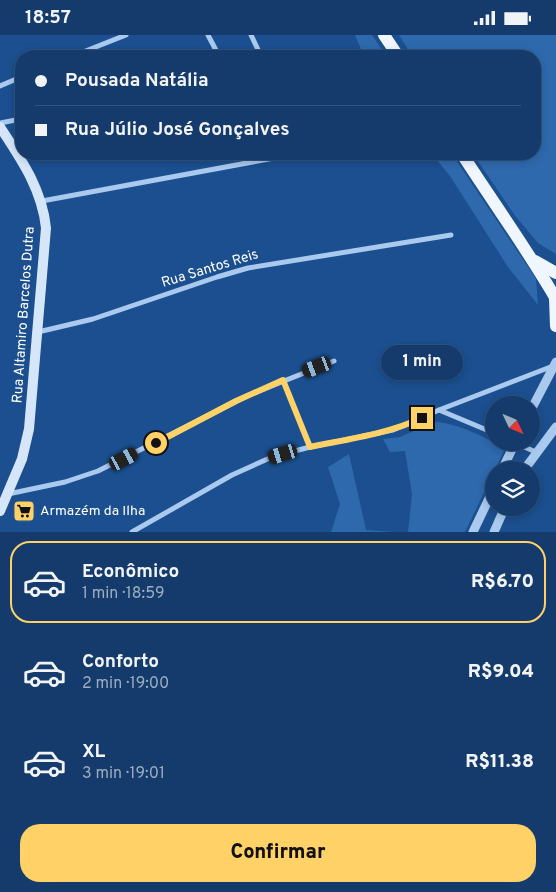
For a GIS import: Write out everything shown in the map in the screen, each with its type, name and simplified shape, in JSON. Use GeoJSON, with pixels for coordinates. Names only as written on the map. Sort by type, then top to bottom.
{"type":"FeatureCollection","features":[{"type":"Feature","properties":{"kind":"main road"},"geometry":{"type":"LineString","coordinates":[[384,35],[394,50]]}},
{"type":"Feature","properties":{"kind":"main road","name":"Rua Altamiro Barcelos Dutra"},"geometry":{"type":"LineString","coordinates":[[0,125],[15,141]]}},
{"type":"Feature","properties":{"kind":"main road","name":"Rua Altamiro Barcelos Dutra"},"geometry":{"type":"LineString","coordinates":[[0,511],[22,459],[26,444],[46,242],[45,214],[42,201],[24,160]]}},
{"type":"Feature","properties":{"kind":"main road"},"geometry":{"type":"LineString","coordinates":[[466,160],[508,225],[533,259],[556,298],[556,326]]}},
{"type":"Feature","properties":{"kind":"main road"},"geometry":{"type":"LineString","coordinates":[[533,259],[556,273]]}},
{"type":"Feature","properties":{"kind":"street"},"geometry":{"type":"LineString","coordinates":[[88,50],[126,35]]}},
{"type":"Feature","properties":{"kind":"street"},"geometry":{"type":"LineString","coordinates":[[208,35],[216,50]]}},
{"type":"Feature","properties":{"kind":"street"},"geometry":{"type":"LineString","coordinates":[[251,35],[258,50]]}},
{"type":"Feature","properties":{"kind":"street"},"geometry":{"type":"LineString","coordinates":[[0,86],[15,80]]}},
{"type":"Feature","properties":{"kind":"street"},"geometry":{"type":"LineString","coordinates":[[0,125],[15,121]]}},
{"type":"Feature","properties":{"kind":"street"},"geometry":{"type":"LineString","coordinates":[[42,201],[264,160]]}},
{"type":"Feature","properties":{"kind":"street","name":"Rua Santos Reis"},"geometry":{"type":"LineString","coordinates":[[38,332],[93,319],[248,268],[451,235]]}},
{"type":"Feature","properties":{"kind":"street"},"geometry":{"type":"LineString","coordinates":[[8,494],[65,482],[111,466],[236,401],[283,380],[334,361]]}},
{"type":"Feature","properties":{"kind":"street"},"geometry":{"type":"LineString","coordinates":[[133,532],[248,467],[272,457],[393,430],[555,364]]}},
{"type":"Feature","properties":{"kind":"street"},"geometry":{"type":"LineString","coordinates":[[538,396],[555,364]]}},
{"type":"Feature","properties":{"kind":"street"},"geometry":{"type":"LineString","coordinates":[[439,410],[485,429]]}},
{"type":"Feature","properties":{"kind":"street"},"geometry":{"type":"LineString","coordinates":[[530,461],[556,427]]}},
{"type":"Feature","properties":{"kind":"street"},"geometry":{"type":"LineString","coordinates":[[473,532],[485,507]]}},
{"type":"Feature","properties":{"kind":"street"},"geometry":{"type":"LineString","coordinates":[[494,532],[501,516]]}},
{"type":"Feature","properties":{"kind":"lane"},"geometry":{"type":"LineString","coordinates":[[283,380],[310,447]]}},
{"type":"Feature","properties":{"kind":"shaded area"},"geometry":{"type":"Polygon","coordinates":[[[355,35],[372,35],[382,50],[361,50],[355,35]]]}},
{"type":"Feature","properties":{"kind":"shaded area"},"geometry":{"type":"Polygon","coordinates":[[[399,35],[556,35],[556,254],[538,243],[516,217],[477,160],[541,160],[541,50],[408,50],[399,35]]]}},
{"type":"Feature","properties":{"kind":"shaded area"},"geometry":{"type":"Polygon","coordinates":[[[437,160],[456,160],[536,279],[538,305],[508,267],[450,176],[437,160]]]}},
{"type":"Feature","properties":{"kind":"shaded area"},"geometry":{"type":"Polygon","coordinates":[[[435,422],[451,425],[485,438],[485,451],[504,451],[499,461],[485,461],[485,490],[465,532],[408,532],[412,494],[405,451],[390,452],[383,439],[400,437],[435,422]]]}},
{"type":"Feature","properties":{"kind":"shaded area"},"geometry":{"type":"Polygon","coordinates":[[[349,454],[366,530],[395,532],[331,532],[340,504],[328,467],[349,454]]]}},
{"type":"Feature","properties":{"kind":"place","name":"Armazém da Ilha"},"geometry":{"type":"Point","coordinates":[24,511]}},
{"type":"Feature","properties":{"kind":"route"},"geometry":{"type":"LineString","coordinates":[[156,443],[236,401],[283,380],[310,447],[382,433],[405,426],[422,418]]}}]}
